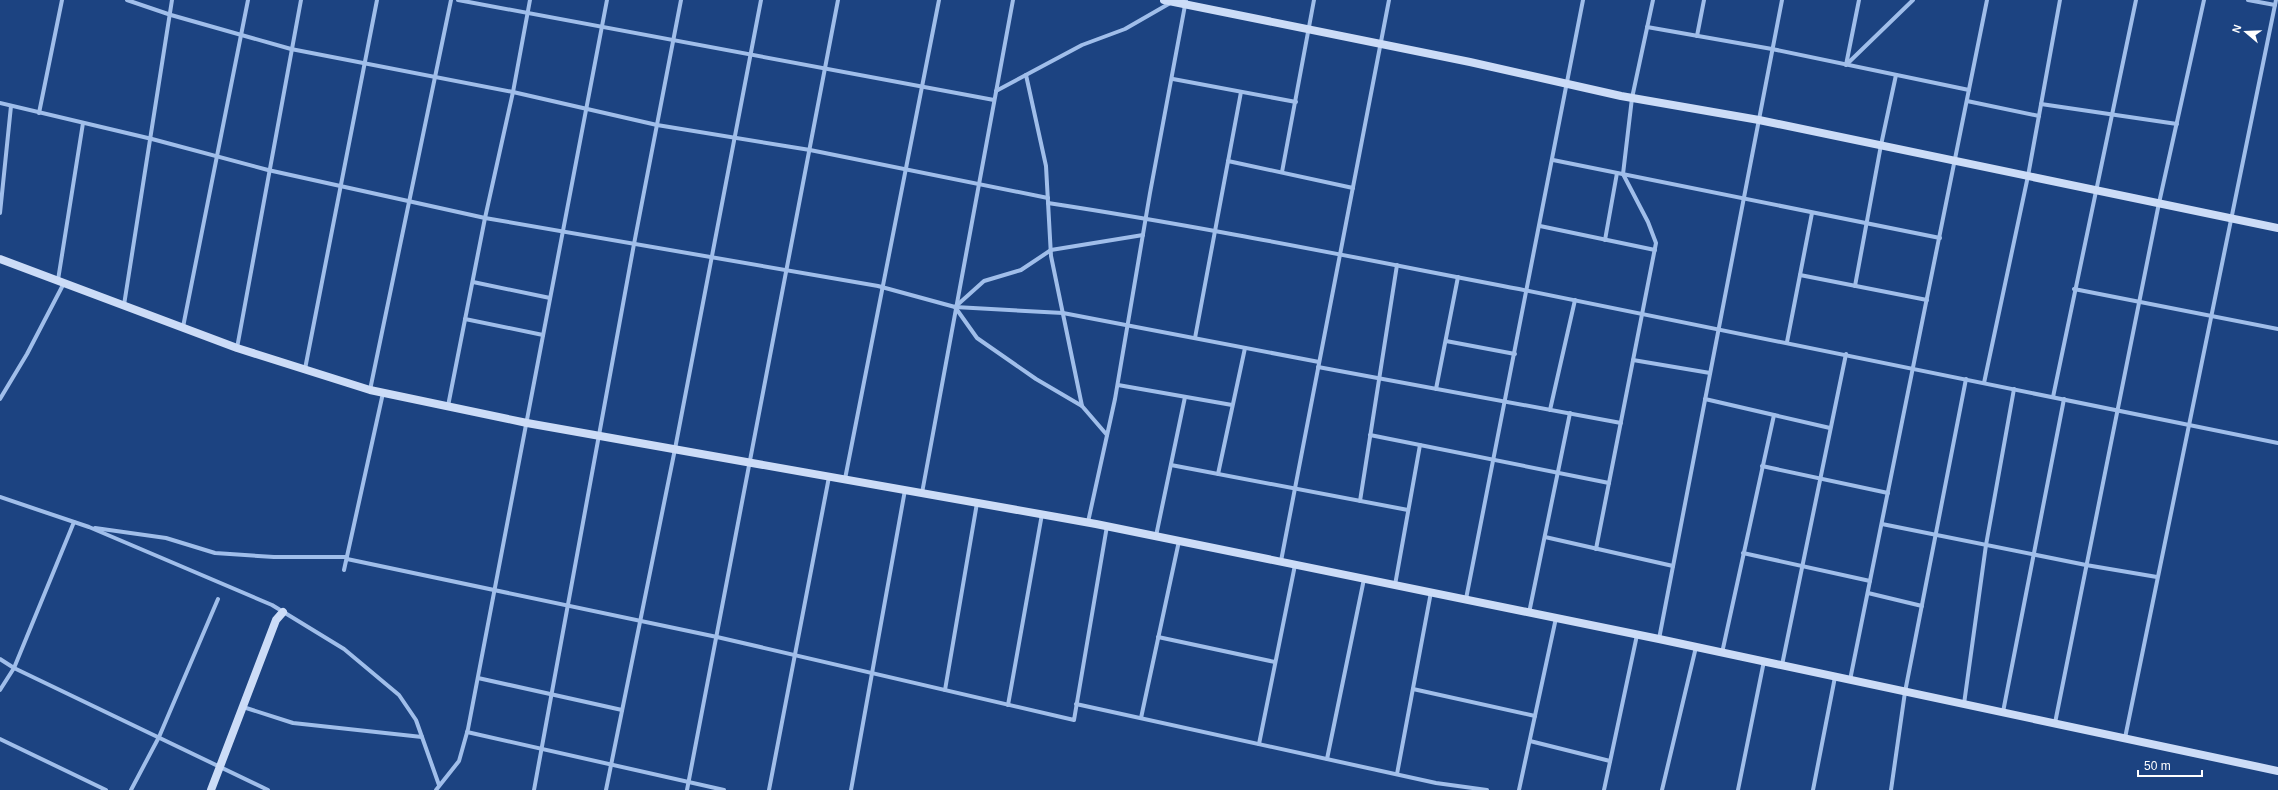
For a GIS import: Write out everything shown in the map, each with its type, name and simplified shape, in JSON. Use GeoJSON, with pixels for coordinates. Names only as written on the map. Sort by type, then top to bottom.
{"type":"FeatureCollection","features":[{"type":"Feature","properties":{"kind":"main road"},"geometry":{"type":"LineString","coordinates":[[1168,1],[1186,2],[1632,98],[1759,120],[2278,228]]}},
{"type":"Feature","properties":{"kind":"main road"},"geometry":{"type":"LineString","coordinates":[[0,259],[237,348],[370,390],[527,423],[1107,526],[1722,652],[2278,771]]}},
{"type":"Feature","properties":{"kind":"main road"},"geometry":{"type":"LineString","coordinates":[[211,790],[276,620],[283,612]]}},
{"type":"Feature","properties":{"kind":"street"},"geometry":{"type":"LineString","coordinates":[[39,112],[62,0]]}},
{"type":"Feature","properties":{"kind":"street"},"geometry":{"type":"LineString","coordinates":[[127,0],[171,15],[291,49],[514,92],[657,125],[810,150],[906,168],[1048,198]]}},
{"type":"Feature","properties":{"kind":"street"},"geometry":{"type":"LineString","coordinates":[[124,305],[152,139],[172,0]]}},
{"type":"Feature","properties":{"kind":"street"},"geometry":{"type":"LineString","coordinates":[[183,328],[248,0]]}},
{"type":"Feature","properties":{"kind":"street"},"geometry":{"type":"LineString","coordinates":[[237,348],[268,170],[301,0]]}},
{"type":"Feature","properties":{"kind":"street"},"geometry":{"type":"LineString","coordinates":[[305,369],[377,0]]}},
{"type":"Feature","properties":{"kind":"street"},"geometry":{"type":"LineString","coordinates":[[370,390],[408,201],[451,0]]}},
{"type":"Feature","properties":{"kind":"street"},"geometry":{"type":"LineString","coordinates":[[458,0],[994,100]]}},
{"type":"Feature","properties":{"kind":"street"},"geometry":{"type":"LineString","coordinates":[[448,406],[485,218],[514,92],[530,0]]}},
{"type":"Feature","properties":{"kind":"street"},"geometry":{"type":"LineString","coordinates":[[436,790],[438,785],[459,761],[467,732],[527,423],[585,108],[607,0]]}},
{"type":"Feature","properties":{"kind":"street"},"geometry":{"type":"LineString","coordinates":[[534,790],[680,0]]}},
{"type":"Feature","properties":{"kind":"street"},"geometry":{"type":"LineString","coordinates":[[606,790],[675,449],[710,257],[761,0]]}},
{"type":"Feature","properties":{"kind":"street"},"geometry":{"type":"LineString","coordinates":[[687,790],[788,271],[838,0]]}},
{"type":"Feature","properties":{"kind":"street"},"geometry":{"type":"LineString","coordinates":[[845,479],[939,0]]}},
{"type":"Feature","properties":{"kind":"street"},"geometry":{"type":"LineString","coordinates":[[922,493],[954,307],[980,183],[1013,0]]}},
{"type":"Feature","properties":{"kind":"street"},"geometry":{"type":"LineString","coordinates":[[1282,172],[1314,0]]}},
{"type":"Feature","properties":{"kind":"street"},"geometry":{"type":"LineString","coordinates":[[1281,562],[1389,0]]}},
{"type":"Feature","properties":{"kind":"street"},"geometry":{"type":"LineString","coordinates":[[1466,600],[1568,84],[1583,0]]}},
{"type":"Feature","properties":{"kind":"street"},"geometry":{"type":"LineString","coordinates":[[1596,549],[1656,243],[1648,222],[1623,174],[1632,98],[1653,0]]}},
{"type":"Feature","properties":{"kind":"street"},"geometry":{"type":"LineString","coordinates":[[1697,36],[1704,0]]}},
{"type":"Feature","properties":{"kind":"street"},"geometry":{"type":"LineString","coordinates":[[1658,639],[1782,0]]}},
{"type":"Feature","properties":{"kind":"street"},"geometry":{"type":"LineString","coordinates":[[1846,65],[1859,0]]}},
{"type":"Feature","properties":{"kind":"street"},"geometry":{"type":"LineString","coordinates":[[1846,65],[1913,0]]}},
{"type":"Feature","properties":{"kind":"street"},"geometry":{"type":"LineString","coordinates":[[1850,680],[1956,161],[1987,0]]}},
{"type":"Feature","properties":{"kind":"street"},"geometry":{"type":"LineString","coordinates":[[1984,383],[2028,176],[2060,0]]}},
{"type":"Feature","properties":{"kind":"street"},"geometry":{"type":"LineString","coordinates":[[2052,397],[2094,190],[2136,0]]}},
{"type":"Feature","properties":{"kind":"street"},"geometry":{"type":"LineString","coordinates":[[2055,723],[2159,204],[2204,0]]}},
{"type":"Feature","properties":{"kind":"street"},"geometry":{"type":"LineString","coordinates":[[2248,0],[2275,5]]}},
{"type":"Feature","properties":{"kind":"street"},"geometry":{"type":"LineString","coordinates":[[2125,738],[2188,424],[2276,0]]}},
{"type":"Feature","properties":{"kind":"street"},"geometry":{"type":"LineString","coordinates":[[996,91],[1082,45],[1125,29],[1168,1]]}},
{"type":"Feature","properties":{"kind":"street"},"geometry":{"type":"LineString","coordinates":[[1088,523],[1118,385],[1146,218],[1173,79],[1186,2]]}},
{"type":"Feature","properties":{"kind":"street"},"geometry":{"type":"LineString","coordinates":[[1647,27],[1772,50],[1969,90]]}},
{"type":"Feature","properties":{"kind":"street"},"geometry":{"type":"LineString","coordinates":[[1026,75],[1046,166],[1051,250],[1082,406]]}},
{"type":"Feature","properties":{"kind":"street"},"geometry":{"type":"LineString","coordinates":[[1855,286],[1881,145],[1896,75]]}},
{"type":"Feature","properties":{"kind":"street"},"geometry":{"type":"LineString","coordinates":[[1173,79],[1296,102]]}},
{"type":"Feature","properties":{"kind":"street"},"geometry":{"type":"LineString","coordinates":[[1195,338],[1241,92]]}},
{"type":"Feature","properties":{"kind":"street"},"geometry":{"type":"LineString","coordinates":[[1968,101],[2039,116]]}},
{"type":"Feature","properties":{"kind":"street"},"geometry":{"type":"LineString","coordinates":[[0,104],[152,139],[268,170],[485,218],[882,288],[954,307],[1063,313],[1244,348],[1379,378],[1621,423]]}},
{"type":"Feature","properties":{"kind":"street"},"geometry":{"type":"LineString","coordinates":[[2041,104],[2177,124]]}},
{"type":"Feature","properties":{"kind":"street"},"geometry":{"type":"LineString","coordinates":[[0,213],[11,106]]}},
{"type":"Feature","properties":{"kind":"street"},"geometry":{"type":"LineString","coordinates":[[0,399],[27,354],[61,281],[83,123]]}},
{"type":"Feature","properties":{"kind":"street"},"geometry":{"type":"LineString","coordinates":[[1553,160],[1940,238]]}},
{"type":"Feature","properties":{"kind":"street"},"geometry":{"type":"LineString","coordinates":[[1228,161],[1353,188]]}},
{"type":"Feature","properties":{"kind":"street"},"geometry":{"type":"LineString","coordinates":[[1605,240],[1617,173]]}},
{"type":"Feature","properties":{"kind":"street"},"geometry":{"type":"LineString","coordinates":[[1048,203],[1146,218],[1397,265],[1719,328],[2278,443]]}},
{"type":"Feature","properties":{"kind":"street"},"geometry":{"type":"LineString","coordinates":[[1787,342],[1812,213]]}},
{"type":"Feature","properties":{"kind":"street"},"geometry":{"type":"LineString","coordinates":[[1540,226],[1655,250]]}},
{"type":"Feature","properties":{"kind":"street"},"geometry":{"type":"LineString","coordinates":[[954,307],[984,281],[1021,270],[1051,250],[1143,235]]}},
{"type":"Feature","properties":{"kind":"street"},"geometry":{"type":"LineString","coordinates":[[1360,501],[1397,265]]}},
{"type":"Feature","properties":{"kind":"street"},"geometry":{"type":"LineString","coordinates":[[1800,274],[1927,300]]}},
{"type":"Feature","properties":{"kind":"street"},"geometry":{"type":"LineString","coordinates":[[1436,388],[1458,277]]}},
{"type":"Feature","properties":{"kind":"street"},"geometry":{"type":"LineString","coordinates":[[472,282],[550,298]]}},
{"type":"Feature","properties":{"kind":"street"},"geometry":{"type":"LineString","coordinates":[[2074,289],[2278,329]]}},
{"type":"Feature","properties":{"kind":"street"},"geometry":{"type":"LineString","coordinates":[[1550,410],[1575,300]]}},
{"type":"Feature","properties":{"kind":"street"},"geometry":{"type":"LineString","coordinates":[[954,307],[977,338],[1036,379],[1082,406],[1107,435]]}},
{"type":"Feature","properties":{"kind":"street"},"geometry":{"type":"LineString","coordinates":[[465,319],[543,334]]}},
{"type":"Feature","properties":{"kind":"street"},"geometry":{"type":"LineString","coordinates":[[1446,341],[1515,354]]}},
{"type":"Feature","properties":{"kind":"street"},"geometry":{"type":"LineString","coordinates":[[1218,474],[1244,348]]}},
{"type":"Feature","properties":{"kind":"street"},"geometry":{"type":"LineString","coordinates":[[1782,665],[1846,354]]}},
{"type":"Feature","properties":{"kind":"street"},"geometry":{"type":"LineString","coordinates":[[1633,360],[1710,374]]}},
{"type":"Feature","properties":{"kind":"street"},"geometry":{"type":"LineString","coordinates":[[1891,790],[1905,692],[1966,379]]}},
{"type":"Feature","properties":{"kind":"street"},"geometry":{"type":"LineString","coordinates":[[1118,385],[1232,405]]}},
{"type":"Feature","properties":{"kind":"street"},"geometry":{"type":"LineString","coordinates":[[1964,704],[1986,545],[2014,389]]}},
{"type":"Feature","properties":{"kind":"street"},"geometry":{"type":"LineString","coordinates":[[344,570],[383,392]]}},
{"type":"Feature","properties":{"kind":"street"},"geometry":{"type":"LineString","coordinates":[[1156,536],[1185,397]]}},
{"type":"Feature","properties":{"kind":"street"},"geometry":{"type":"LineString","coordinates":[[2003,712],[2064,399]]}},
{"type":"Feature","properties":{"kind":"street"},"geometry":{"type":"LineString","coordinates":[[1705,400],[1830,428]]}},
{"type":"Feature","properties":{"kind":"street"},"geometry":{"type":"LineString","coordinates":[[1529,612],[1570,413]]}},
{"type":"Feature","properties":{"kind":"street"},"geometry":{"type":"LineString","coordinates":[[1722,652],[1774,415]]}},
{"type":"Feature","properties":{"kind":"street"},"geometry":{"type":"LineString","coordinates":[[1370,436],[1609,483]]}},
{"type":"Feature","properties":{"kind":"street"},"geometry":{"type":"LineString","coordinates":[[1394,585],[1420,445]]}},
{"type":"Feature","properties":{"kind":"street"},"geometry":{"type":"LineString","coordinates":[[1171,465],[1408,510]]}},
{"type":"Feature","properties":{"kind":"street"},"geometry":{"type":"LineString","coordinates":[[1762,466],[1888,493]]}},
{"type":"Feature","properties":{"kind":"street"},"geometry":{"type":"LineString","coordinates":[[769,790],[829,476]]}},
{"type":"Feature","properties":{"kind":"street"},"geometry":{"type":"LineString","coordinates":[[852,790],[905,490]]}},
{"type":"Feature","properties":{"kind":"street"},"geometry":{"type":"LineString","coordinates":[[0,497],[89,527],[272,605],[344,649],[399,695],[416,720],[438,785]]}},
{"type":"Feature","properties":{"kind":"street"},"geometry":{"type":"LineString","coordinates":[[945,690],[977,503]]}},
{"type":"Feature","properties":{"kind":"street"},"geometry":{"type":"LineString","coordinates":[[1008,705],[1042,514]]}},
{"type":"Feature","properties":{"kind":"street"},"geometry":{"type":"LineString","coordinates":[[0,690],[14,668],[74,522]]}},
{"type":"Feature","properties":{"kind":"street"},"geometry":{"type":"LineString","coordinates":[[1882,524],[2034,555],[2157,577]]}},
{"type":"Feature","properties":{"kind":"street"},"geometry":{"type":"LineString","coordinates":[[89,527],[166,538],[215,553],[274,557],[347,558],[717,636],[1074,720],[1107,526]]}},
{"type":"Feature","properties":{"kind":"street"},"geometry":{"type":"LineString","coordinates":[[1545,537],[1673,566]]}},
{"type":"Feature","properties":{"kind":"street"},"geometry":{"type":"LineString","coordinates":[[1141,718],[1179,541]]}},
{"type":"Feature","properties":{"kind":"street"},"geometry":{"type":"LineString","coordinates":[[1743,553],[1870,581]]}},
{"type":"Feature","properties":{"kind":"street"},"geometry":{"type":"LineString","coordinates":[[1259,744],[1295,565]]}},
{"type":"Feature","properties":{"kind":"street"},"geometry":{"type":"LineString","coordinates":[[1327,759],[1364,579]]}},
{"type":"Feature","properties":{"kind":"street"},"geometry":{"type":"LineString","coordinates":[[1397,774],[1431,592]]}},
{"type":"Feature","properties":{"kind":"street"},"geometry":{"type":"LineString","coordinates":[[1868,593],[1922,606]]}},
{"type":"Feature","properties":{"kind":"street"},"geometry":{"type":"LineString","coordinates":[[131,790],[159,737],[218,598]]}},
{"type":"Feature","properties":{"kind":"street"},"geometry":{"type":"LineString","coordinates":[[1519,790],[1556,618]]}},
{"type":"Feature","properties":{"kind":"street"},"geometry":{"type":"LineString","coordinates":[[1604,790],[1637,635]]}},
{"type":"Feature","properties":{"kind":"street"},"geometry":{"type":"LineString","coordinates":[[1158,637],[1275,662]]}},
{"type":"Feature","properties":{"kind":"street"},"geometry":{"type":"LineString","coordinates":[[1662,790],[1696,647]]}},
{"type":"Feature","properties":{"kind":"street"},"geometry":{"type":"LineString","coordinates":[[0,659],[14,668],[159,737],[219,768],[268,790]]}},
{"type":"Feature","properties":{"kind":"street"},"geometry":{"type":"LineString","coordinates":[[1738,790],[1764,661]]}},
{"type":"Feature","properties":{"kind":"street"},"geometry":{"type":"LineString","coordinates":[[1813,790],[1835,677]]}},
{"type":"Feature","properties":{"kind":"street"},"geometry":{"type":"LineString","coordinates":[[478,678],[622,710]]}},
{"type":"Feature","properties":{"kind":"street"},"geometry":{"type":"LineString","coordinates":[[1413,689],[1535,716]]}},
{"type":"Feature","properties":{"kind":"street"},"geometry":{"type":"LineString","coordinates":[[1076,704],[1397,774],[1487,790]]}},
{"type":"Feature","properties":{"kind":"street"},"geometry":{"type":"LineString","coordinates":[[242,707],[293,723],[422,737]]}},
{"type":"Feature","properties":{"kind":"street"},"geometry":{"type":"LineString","coordinates":[[467,732],[724,790]]}},
{"type":"Feature","properties":{"kind":"street"},"geometry":{"type":"LineString","coordinates":[[0,739],[106,790]]}},
{"type":"Feature","properties":{"kind":"street"},"geometry":{"type":"LineString","coordinates":[[1530,741],[1610,761]]}}]}
